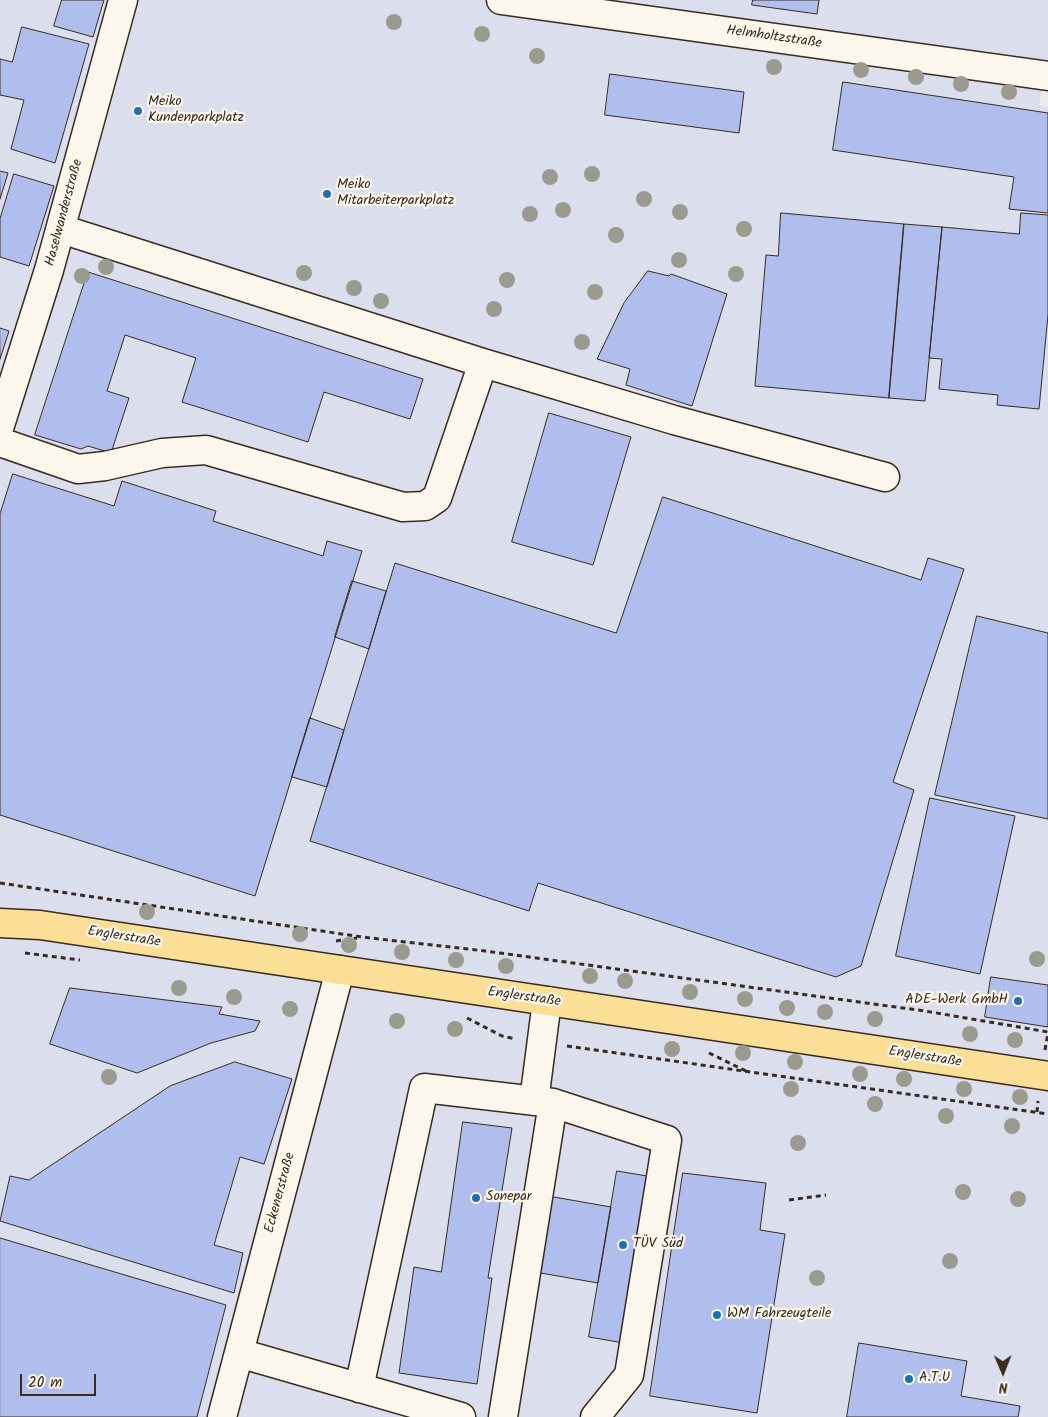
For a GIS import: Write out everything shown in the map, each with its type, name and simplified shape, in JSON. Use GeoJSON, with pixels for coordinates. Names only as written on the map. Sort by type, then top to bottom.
{"type":"FeatureCollection","features":[{"type":"Feature","properties":{"kind":"main road","name":"Englerstraße"},"geometry":{"type":"LineString","coordinates":[[0,923],[40,925],[1048,1076]]}},
{"type":"Feature","properties":{"kind":"street","name":"Haselwanderstraße"},"geometry":{"type":"LineString","coordinates":[[0,425],[60,229],[123,0]]}},
{"type":"Feature","properties":{"kind":"street","name":"Helmholtzstraße"},"geometry":{"type":"LineString","coordinates":[[501,0],[604,7],[1048,76]]}},
{"type":"Feature","properties":{"kind":"street"},"geometry":{"type":"LineString","coordinates":[[60,229],[484,363],[674,420],[885,477]]}},
{"type":"Feature","properties":{"kind":"street"},"geometry":{"type":"LineString","coordinates":[[0,442],[78,469],[105,466],[162,453],[206,450],[403,507],[425,506],[437,498],[484,363]]}},
{"type":"Feature","properties":{"kind":"street","name":"Eckenerstraße"},"geometry":{"type":"LineString","coordinates":[[222,1417],[340,970]]}},
{"type":"Feature","properties":{"kind":"street"},"geometry":{"type":"LineString","coordinates":[[503,1417],[544,1102],[542,1042],[548,1001]]}},
{"type":"Feature","properties":{"kind":"street"},"geometry":{"type":"LineString","coordinates":[[359,1388],[424,1088],[544,1102],[667,1140],[629,1375],[595,1417]]}},
{"type":"Feature","properties":{"kind":"street"},"geometry":{"type":"LineString","coordinates":[[239,1353],[460,1417]]}},
{"type":"Feature","properties":{"kind":"path"},"geometry":{"type":"LineString","coordinates":[[0,883],[362,938],[535,958],[925,1011],[1048,1032]]}},
{"type":"Feature","properties":{"kind":"path"},"geometry":{"type":"LineString","coordinates":[[460,1014],[502,1036],[1048,1114]]}},
{"type":"Feature","properties":{"kind":"path"},"geometry":{"type":"LineString","coordinates":[[789,1200],[826,1195]]}},
{"type":"Feature","properties":{"kind":"shaded area"},"geometry":{"type":"Polygon","coordinates":[[[0,0],[1048,0],[1048,61],[1039,105],[1048,107],[1048,1417],[0,1417],[0,0]]]}},
{"type":"Feature","properties":{"kind":"building"},"geometry":{"type":"Polygon","coordinates":[[[62,0],[104,0],[93,37],[54,26],[62,0]]]}},
{"type":"Feature","properties":{"kind":"building"},"geometry":{"type":"Polygon","coordinates":[[[753,0],[819,0],[817,14],[752,5],[753,0]]]}},
{"type":"Feature","properties":{"kind":"building"},"geometry":{"type":"Polygon","coordinates":[[[22,27],[89,44],[55,163],[11,149],[24,100],[0,95],[0,59],[12,62],[22,27]]]}},
{"type":"Feature","properties":{"kind":"building"},"geometry":{"type":"Polygon","coordinates":[[[610,74],[744,92],[739,133],[605,115],[610,74]]]}},
{"type":"Feature","properties":{"kind":"building"},"geometry":{"type":"Polygon","coordinates":[[[843,82],[1048,113],[1048,213],[1009,209],[1014,177],[833,150],[843,82]]]}},
{"type":"Feature","properties":{"kind":"building"},"geometry":{"type":"Polygon","coordinates":[[[0,171],[8,173],[0,199],[0,171]]]}},
{"type":"Feature","properties":{"kind":"building"},"geometry":{"type":"Polygon","coordinates":[[[14,174],[54,186],[29,266],[0,257],[0,219],[14,174]]]}},
{"type":"Feature","properties":{"kind":"building"},"geometry":{"type":"Polygon","coordinates":[[[781,213],[904,224],[889,398],[755,386],[766,255],[778,256],[781,213]]]}},
{"type":"Feature","properties":{"kind":"building"},"geometry":{"type":"Polygon","coordinates":[[[1021,213],[1048,215],[1048,315],[1039,409],[997,405],[998,395],[939,389],[942,359],[929,358],[942,227],[1019,234],[1021,213]]]}},
{"type":"Feature","properties":{"kind":"building"},"geometry":{"type":"Polygon","coordinates":[[[904,224],[942,227],[925,401],[889,398],[904,224]]]}},
{"type":"Feature","properties":{"kind":"building"},"geometry":{"type":"Polygon","coordinates":[[[648,271],[669,276],[671,274],[727,294],[692,406],[626,385],[630,369],[597,359],[624,303],[648,271]]]}},
{"type":"Feature","properties":{"kind":"building"},"geometry":{"type":"Polygon","coordinates":[[[88,272],[423,379],[410,419],[324,392],[308,442],[182,402],[196,358],[125,335],[107,391],[129,398],[111,453],[88,446],[81,449],[35,435],[88,272]]]}},
{"type":"Feature","properties":{"kind":"building"},"geometry":{"type":"Polygon","coordinates":[[[0,328],[9,331],[0,359],[0,328]]]}},
{"type":"Feature","properties":{"kind":"building"},"geometry":{"type":"Polygon","coordinates":[[[549,413],[631,437],[593,565],[512,542],[549,413]]]}},
{"type":"Feature","properties":{"kind":"building"},"geometry":{"type":"Polygon","coordinates":[[[13,474],[114,506],[122,481],[216,511],[213,521],[323,556],[327,541],[362,551],[255,896],[0,815],[0,514],[13,474]]]}},
{"type":"Feature","properties":{"kind":"building"},"geometry":{"type":"Polygon","coordinates":[[[663,497],[921,580],[928,558],[964,569],[893,782],[914,790],[861,966],[836,977],[538,883],[529,911],[310,841],[395,563],[616,633],[663,497]]]}},
{"type":"Feature","properties":{"kind":"building"},"geometry":{"type":"Polygon","coordinates":[[[352,581],[386,591],[369,649],[335,637],[352,581]]]}},
{"type":"Feature","properties":{"kind":"building"},"geometry":{"type":"Polygon","coordinates":[[[977,616],[1048,633],[1048,819],[935,795],[977,616]]]}},
{"type":"Feature","properties":{"kind":"building"},"geometry":{"type":"Polygon","coordinates":[[[310,718],[344,730],[327,787],[292,777],[310,718]]]}},
{"type":"Feature","properties":{"kind":"building"},"geometry":{"type":"Polygon","coordinates":[[[930,798],[1015,816],[980,974],[896,956],[930,798]]]}},
{"type":"Feature","properties":{"kind":"building","name":"ADE-Werk GmbH"},"geometry":{"type":"Polygon","coordinates":[[[991,977],[1048,985],[1048,1027],[985,1017],[991,977]]]}},
{"type":"Feature","properties":{"kind":"building"},"geometry":{"type":"Polygon","coordinates":[[[70,988],[222,1007],[219,1014],[260,1021],[255,1031],[211,1043],[137,1073],[50,1044],[70,988]]]}},
{"type":"Feature","properties":{"kind":"building"},"geometry":{"type":"Polygon","coordinates":[[[235,1062],[292,1079],[264,1164],[240,1157],[214,1245],[243,1253],[234,1293],[0,1221],[10,1176],[29,1180],[170,1086],[235,1062]]]}},
{"type":"Feature","properties":{"kind":"building","name":"Sonepar"},"geometry":{"type":"Polygon","coordinates":[[[463,1122],[512,1128],[488,1278],[492,1278],[477,1384],[399,1373],[414,1267],[441,1272],[463,1122]]]}},
{"type":"Feature","properties":{"kind":"building","name":"TÜV Süd"},"geometry":{"type":"Polygon","coordinates":[[[617,1171],[653,1177],[624,1343],[589,1337],[617,1171]]]}},
{"type":"Feature","properties":{"kind":"building","name":"WM Fahrzeugteile"},"geometry":{"type":"Polygon","coordinates":[[[683,1173],[766,1183],[760,1230],[785,1234],[757,1413],[650,1396],[683,1173]]]}},
{"type":"Feature","properties":{"kind":"building"},"geometry":{"type":"Polygon","coordinates":[[[548,1196],[611,1207],[598,1283],[535,1272],[548,1196]]]}},
{"type":"Feature","properties":{"kind":"building"},"geometry":{"type":"Polygon","coordinates":[[[0,1238],[226,1305],[197,1417],[0,1417],[0,1238]]]}},
{"type":"Feature","properties":{"kind":"building","name":"A.T.U"},"geometry":{"type":"Polygon","coordinates":[[[859,1343],[967,1361],[961,1396],[1020,1406],[1018,1417],[847,1417],[859,1343]]]}},
{"type":"Feature","properties":{"kind":"place","name":"Meiko Kundenparkplatz"},"geometry":{"type":"Point","coordinates":[138,111]}},
{"type":"Feature","properties":{"kind":"place","name":"Meiko Mitarbeiterparkplatz"},"geometry":{"type":"Point","coordinates":[327,194]}},
{"type":"Feature","properties":{"kind":"place","name":"ADE-Werk GmbH"},"geometry":{"type":"Point","coordinates":[1018,1001]}},
{"type":"Feature","properties":{"kind":"place","name":"Sonepar"},"geometry":{"type":"Point","coordinates":[476,1198]}},
{"type":"Feature","properties":{"kind":"place","name":"TÜV Süd"},"geometry":{"type":"Point","coordinates":[623,1245]}},
{"type":"Feature","properties":{"kind":"place","name":"WM Fahrzeugteile"},"geometry":{"type":"Point","coordinates":[717,1315]}},
{"type":"Feature","properties":{"kind":"place","name":"A.T.U"},"geometry":{"type":"Point","coordinates":[909,1379]}}]}
